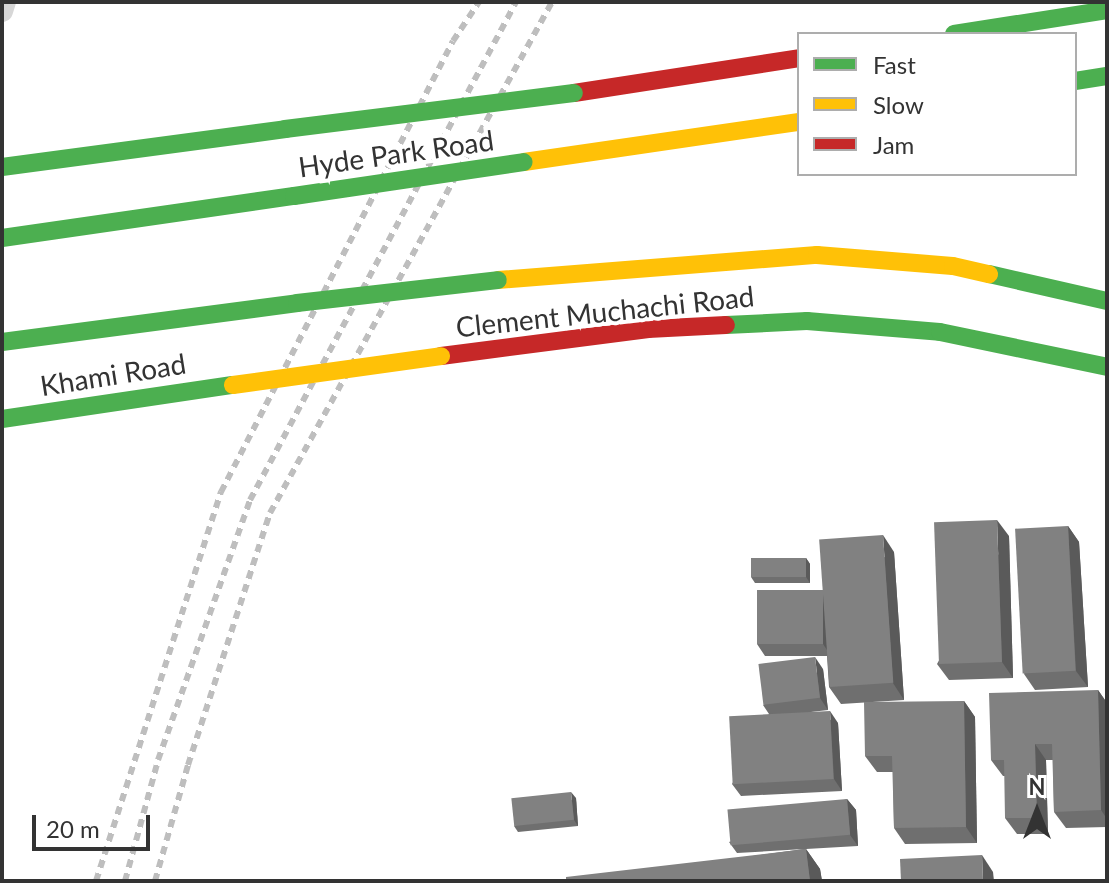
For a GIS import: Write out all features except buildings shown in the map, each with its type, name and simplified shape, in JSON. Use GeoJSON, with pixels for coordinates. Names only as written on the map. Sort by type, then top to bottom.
{"type":"FeatureCollection","features":[{"type":"Feature","properties":{"kind":"main road"},"geometry":{"type":"LineString","coordinates":[[967,32],[1107,10]]}},
{"type":"Feature","properties":{"kind":"main road","name":"Hyde Park Road"},"geometry":{"type":"LineString","coordinates":[[2,167],[574,93],[797,58]]}},
{"type":"Feature","properties":{"kind":"main road"},"geometry":{"type":"LineString","coordinates":[[1077,81],[1107,76]]}},
{"type":"Feature","properties":{"kind":"main road","name":"Hyde Park Road"},"geometry":{"type":"LineString","coordinates":[[2,238],[797,122]]}},
{"type":"Feature","properties":{"kind":"main road","name":"Clement Muchachi Road"},"geometry":{"type":"LineString","coordinates":[[2,342],[498,280],[817,255],[953,266],[1107,301]]}},
{"type":"Feature","properties":{"kind":"main road","name":"Clement Muchachi Road"},"geometry":{"type":"LineString","coordinates":[[233,385],[648,329],[807,321],[940,332],[1107,367]]}},
{"type":"Feature","properties":{"kind":"main road","name":"Khami Road"},"geometry":{"type":"LineString","coordinates":[[2,419],[233,385]]}},
{"type":"Feature","properties":{"kind":"lane"},"geometry":{"type":"LineString","coordinates":[[2,11],[5,2]]}},
{"type":"Feature","properties":{"kind":"railway"},"geometry":{"type":"LineString","coordinates":[[96,881],[221,492],[453,41],[479,2]]}},
{"type":"Feature","properties":{"kind":"railway"},"geometry":{"type":"LineString","coordinates":[[125,881],[158,760],[250,500],[516,2]]}},
{"type":"Feature","properties":{"kind":"railway"},"geometry":{"type":"LineString","coordinates":[[155,881],[188,765],[270,513],[552,2]]}},
{"type":"Feature","properties":{"kind":"traffic: fast"},"geometry":{"type":"LineString","coordinates":[[967,32],[1107,10]]}},
{"type":"Feature","properties":{"kind":"traffic: fast"},"geometry":{"type":"LineString","coordinates":[[1077,81],[1107,76]]}},
{"type":"Feature","properties":{"kind":"traffic: fast"},"geometry":{"type":"LineString","coordinates":[[285,129],[574,93]]}},
{"type":"Feature","properties":{"kind":"traffic: fast"},"geometry":{"type":"LineString","coordinates":[[2,167],[285,129]]}},
{"type":"Feature","properties":{"kind":"traffic: fast"},"geometry":{"type":"LineString","coordinates":[[294,196],[524,162]]}},
{"type":"Feature","properties":{"kind":"traffic: fast"},"geometry":{"type":"LineString","coordinates":[[2,238],[294,196]]}},
{"type":"Feature","properties":{"kind":"traffic: fast"},"geometry":{"type":"LineString","coordinates":[[989,274],[1107,301]]}},
{"type":"Feature","properties":{"kind":"traffic: fast"},"geometry":{"type":"LineString","coordinates":[[297,303],[498,280]]}},
{"type":"Feature","properties":{"kind":"traffic: fast"},"geometry":{"type":"LineString","coordinates":[[2,342],[297,303]]}},
{"type":"Feature","properties":{"kind":"traffic: fast"},"geometry":{"type":"LineString","coordinates":[[726,325],[807,321],[940,332],[1107,367]]}},
{"type":"Feature","properties":{"kind":"traffic: fast"},"geometry":{"type":"LineString","coordinates":[[2,419],[233,385]]}},
{"type":"Feature","properties":{"kind":"traffic: slow"},"geometry":{"type":"LineString","coordinates":[[524,162],[797,122]]}},
{"type":"Feature","properties":{"kind":"traffic: slow"},"geometry":{"type":"LineString","coordinates":[[498,280],[817,255],[953,266],[989,274]]}},
{"type":"Feature","properties":{"kind":"traffic: slow"},"geometry":{"type":"LineString","coordinates":[[233,385],[441,356]]}},
{"type":"Feature","properties":{"kind":"traffic: jam"},"geometry":{"type":"LineString","coordinates":[[574,93],[797,58]]}},
{"type":"Feature","properties":{"kind":"traffic: jam"},"geometry":{"type":"LineString","coordinates":[[441,356],[648,329],[726,325]]}}]}
